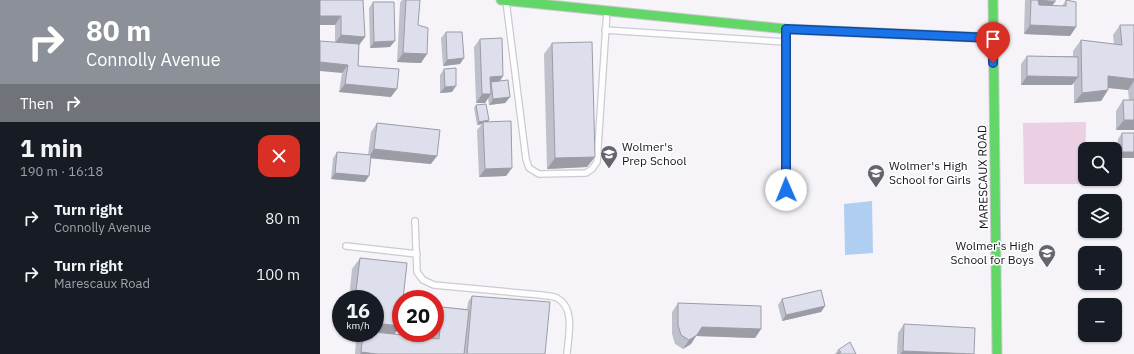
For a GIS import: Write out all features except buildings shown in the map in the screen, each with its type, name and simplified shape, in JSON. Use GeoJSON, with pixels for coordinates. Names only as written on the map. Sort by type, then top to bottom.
{"type":"FeatureCollection","features":[{"type":"Feature","properties":{"kind":"street"},"geometry":{"type":"LineString","coordinates":[[501,0],[786,29],[993,38]]}},
{"type":"Feature","properties":{"kind":"street","name":"MARESCAUX ROAD"},"geometry":{"type":"LineString","coordinates":[[993,0],[997,354]]}},
{"type":"Feature","properties":{"kind":"lane"},"geometry":{"type":"LineString","coordinates":[[506,0],[526,159],[528,168],[540,174],[586,173],[597,162],[607,11]]}},
{"type":"Feature","properties":{"kind":"lane"},"geometry":{"type":"LineString","coordinates":[[786,29],[786,190]]}},
{"type":"Feature","properties":{"kind":"lane"},"geometry":{"type":"LineString","coordinates":[[605,30],[786,42]]}},
{"type":"Feature","properties":{"kind":"lane"},"geometry":{"type":"LineString","coordinates":[[415,221],[417,272],[422,280],[434,285],[542,295],[557,298],[566,306],[570,316],[567,354]]}},
{"type":"Feature","properties":{"kind":"lane"},"geometry":{"type":"LineString","coordinates":[[346,246],[417,254]]}},
{"type":"Feature","properties":{"kind":"shaded area"},"geometry":{"type":"Polygon","coordinates":[[[1086,122],[1086,142],[1078,142],[1078,184],[1024,184],[1023,123],[1086,122]]]}},
{"type":"Feature","properties":{"kind":"water"},"geometry":{"type":"Polygon","coordinates":[[[872,201],[873,253],[845,255],[844,204],[872,201]]]}},
{"type":"Feature","properties":{"kind":"traffic: fast"},"geometry":{"type":"LineString","coordinates":[[501,0],[786,29],[993,38]]}},
{"type":"Feature","properties":{"kind":"traffic: fast"},"geometry":{"type":"LineString","coordinates":[[993,0],[997,354]]}},
{"type":"Feature","properties":{"kind":"place","name":"Wolmer's Prep School"},"geometry":{"type":"Point","coordinates":[609,169]}},
{"type":"Feature","properties":{"kind":"place","name":"Wolmer's High School for Girls"},"geometry":{"type":"Point","coordinates":[876,188]}},
{"type":"Feature","properties":{"kind":"place","name":"Wolmer's High School for Boys"},"geometry":{"type":"Point","coordinates":[1047,268]}},
{"type":"Feature","properties":{"kind":"route"},"geometry":{"type":"LineString","coordinates":[[786,190],[786,29],[993,38],[993,63]]}}]}
